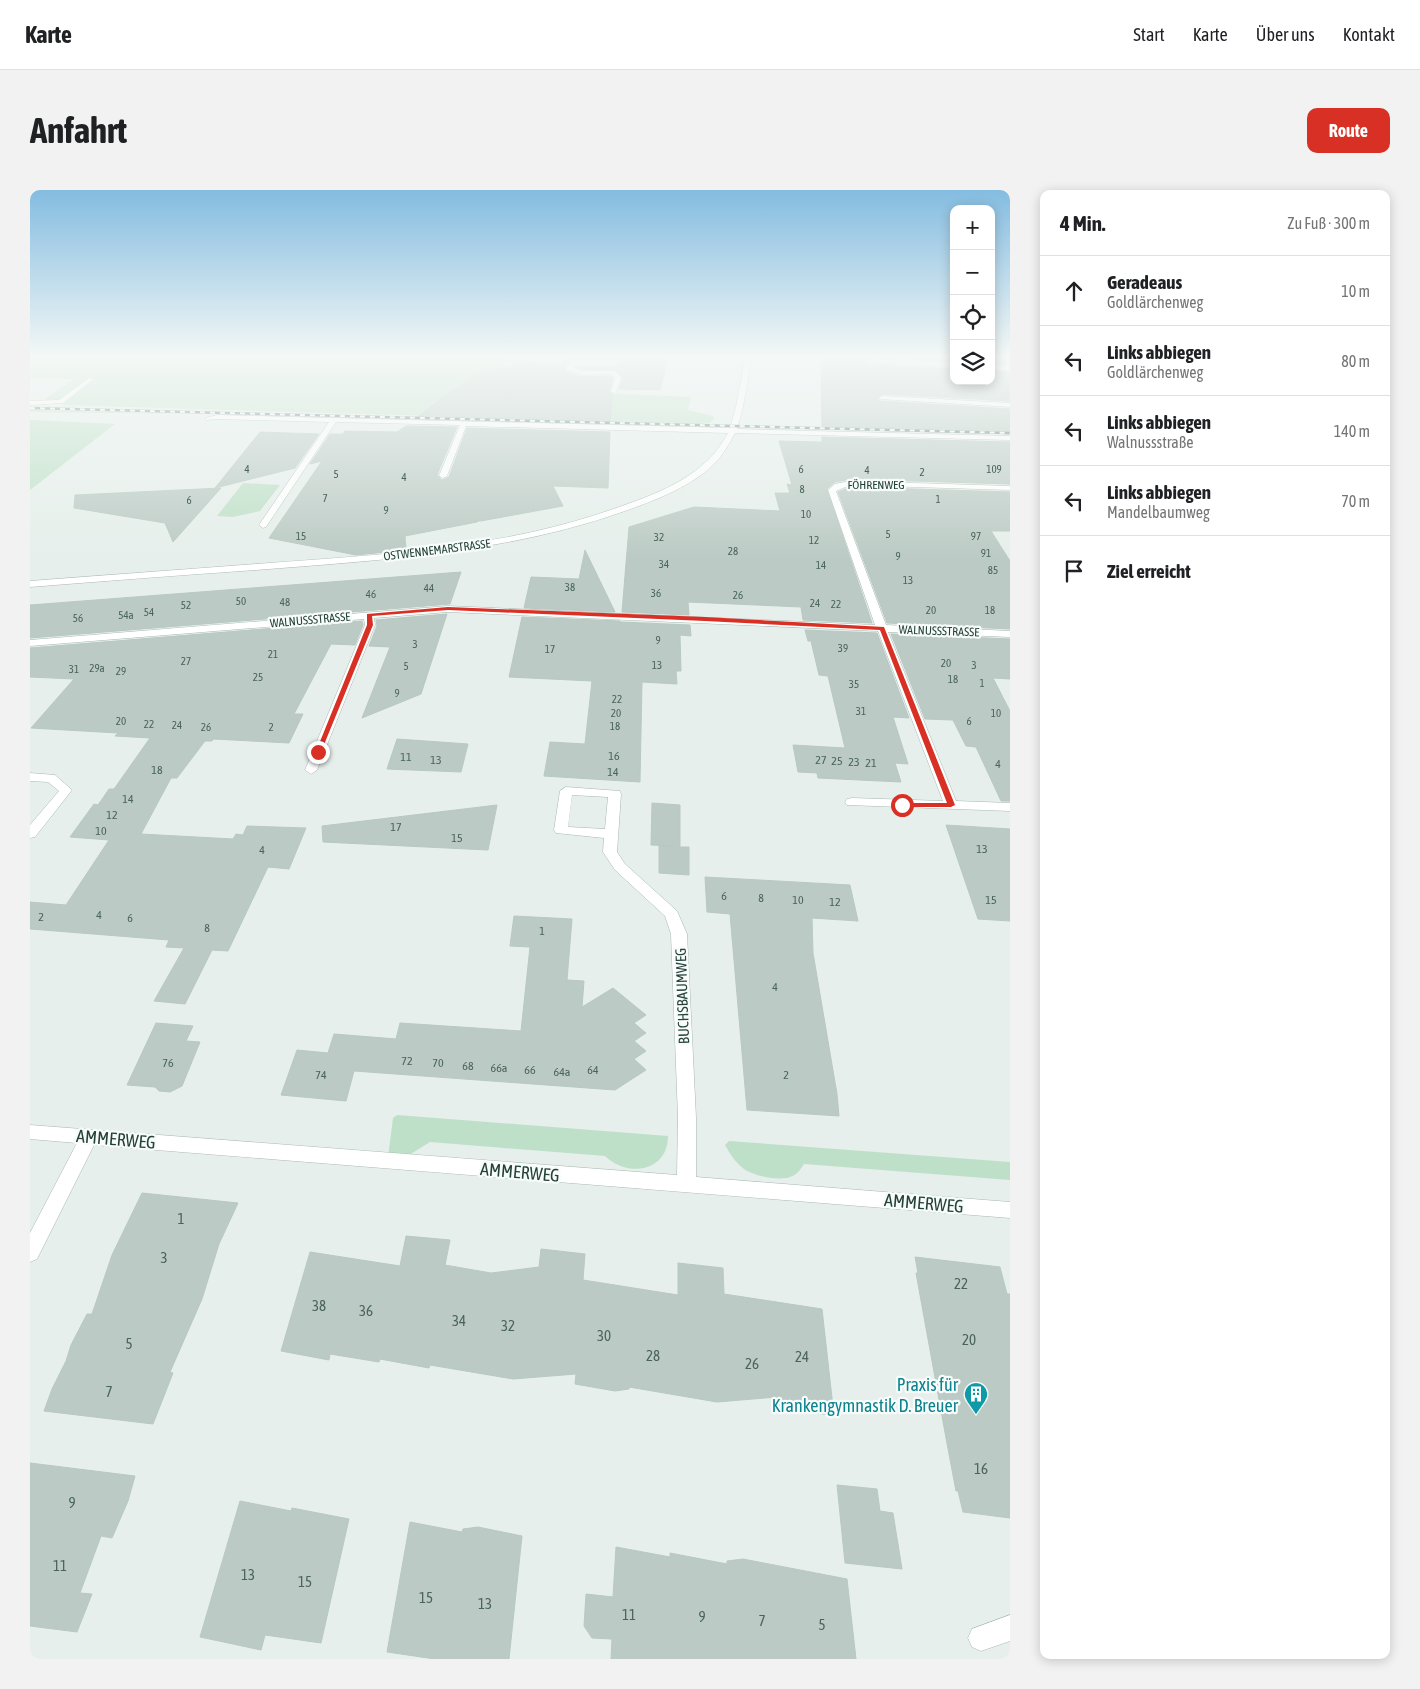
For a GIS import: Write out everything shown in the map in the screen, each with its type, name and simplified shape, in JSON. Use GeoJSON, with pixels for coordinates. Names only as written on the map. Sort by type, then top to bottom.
{"type":"FeatureCollection","features":[{"type":"Feature","properties":{"kind":"street"},"geometry":{"type":"LineString","coordinates":[[263,525],[332,424]]}},
{"type":"Feature","properties":{"kind":"street"},"geometry":{"type":"LineString","coordinates":[[449,424],[1010,438]]}},
{"type":"Feature","properties":{"kind":"street"},"geometry":{"type":"LineString","coordinates":[[443,476],[464,424]]}},
{"type":"Feature","properties":{"kind":"street","name":"OSTWENNEMARSTRASSE"},"geometry":{"type":"LineString","coordinates":[[30,584],[410,554],[464,548],[543,532],[626,509],[690,479],[716,457],[727,444],[734,424]]}},
{"type":"Feature","properties":{"kind":"street","name":"FÖHRENWEG"},"geometry":{"type":"LineString","coordinates":[[882,629],[832,490],[850,482],[1010,488]]}},
{"type":"Feature","properties":{"kind":"street","name":"WALNUSSSTRASSE"},"geometry":{"type":"LineString","coordinates":[[30,643],[448,609],[695,618],[1010,634]]}},
{"type":"Feature","properties":{"kind":"street"},"geometry":{"type":"LineString","coordinates":[[311,770],[370,625],[369,615]]}},
{"type":"Feature","properties":{"kind":"street"},"geometry":{"type":"LineString","coordinates":[[882,629],[951,805]]}},
{"type":"Feature","properties":{"kind":"street"},"geometry":{"type":"LineString","coordinates":[[30,777],[51,778],[66,790],[30,834]]}},
{"type":"Feature","properties":{"kind":"street","name":"BUCHSBAUMWEG"},"geometry":{"type":"LineString","coordinates":[[612,834],[561,830],[566,791],[615,794],[612,834],[610,852],[620,867],[672,914],[677,923],[680,944],[687,1118],[686,1185]]}},
{"type":"Feature","properties":{"kind":"street"},"geometry":{"type":"LineString","coordinates":[[852,802],[1010,808]]}},
{"type":"Feature","properties":{"kind":"street","name":"AMMERWEG"},"geometry":{"type":"LineString","coordinates":[[30,1132],[1010,1210]]}},
{"type":"Feature","properties":{"kind":"street"},"geometry":{"type":"LineString","coordinates":[[30,1253],[89,1137]]}},
{"type":"Feature","properties":{"kind":"street"},"geometry":{"type":"LineString","coordinates":[[981,1638],[1010,1628]]}},
{"type":"Feature","properties":{"kind":"green space"},"geometry":{"type":"Polygon","coordinates":[[[30,424],[115,424],[30,490],[30,424]]]}},
{"type":"Feature","properties":{"kind":"green space"},"geometry":{"type":"Polygon","coordinates":[[[243,483],[280,485],[260,511],[233,517],[217,516],[243,483]]]}},
{"type":"Feature","properties":{"kind":"green space"},"geometry":{"type":"Polygon","coordinates":[[[397,1115],[668,1136],[666,1148],[654,1164],[645,1168],[635,1169],[614,1163],[605,1156],[430,1142],[406,1157],[388,1157],[393,1118],[397,1115]]]}},
{"type":"Feature","properties":{"kind":"green space"},"geometry":{"type":"Polygon","coordinates":[[[729,1141],[1010,1162],[1010,1180],[804,1164],[792,1176],[773,1178],[748,1172],[741,1167],[725,1145],[729,1141]]]}},
{"type":"Feature","properties":{"kind":"building"},"geometry":{"type":"Polygon","coordinates":[[[822,424],[1010,424],[1010,434],[822,429],[822,424]]]}},
{"type":"Feature","properties":{"kind":"building"},"geometry":{"type":"Polygon","coordinates":[[[406,426],[457,427],[437,475],[442,480],[449,477],[467,428],[610,432],[608,488],[553,486],[563,506],[405,536],[406,550],[356,555],[269,538],[322,461],[310,464],[330,434],[343,434],[345,431],[397,432],[406,426]]]}},
{"type":"Feature","properties":{"kind":"building"},"geometry":{"type":"Polygon","coordinates":[[[260,432],[319,434],[295,468],[215,488],[260,432]]]}},
{"type":"Feature","properties":{"kind":"building"},"geometry":{"type":"Polygon","coordinates":[[[822,437],[1010,442],[1010,484],[850,479],[835,482],[827,489],[872,623],[803,620],[801,607],[688,602],[689,615],[622,612],[629,527],[694,507],[780,511],[775,493],[790,493],[787,484],[792,485],[779,441],[822,442],[822,437]]]}},
{"type":"Feature","properties":{"kind":"building"},"geometry":{"type":"Polygon","coordinates":[[[850,487],[1010,492],[1010,531],[991,531],[1010,561],[1010,629],[887,623],[838,492],[850,487]]]}},
{"type":"Feature","properties":{"kind":"building"},"geometry":{"type":"Polygon","coordinates":[[[221,488],[173,542],[165,523],[74,508],[75,495],[221,488]]]}},
{"type":"Feature","properties":{"kind":"building"},"geometry":{"type":"Polygon","coordinates":[[[585,550],[615,612],[524,608],[531,577],[579,579],[585,550]]]}},
{"type":"Feature","properties":{"kind":"building"},"geometry":{"type":"Polygon","coordinates":[[[461,572],[450,604],[30,638],[30,605],[461,572]]]}},
{"type":"Feature","properties":{"kind":"building"},"geometry":{"type":"Polygon","coordinates":[[[447,614],[421,694],[362,718],[390,647],[369,646],[377,626],[376,620],[447,614]]]}},
{"type":"Feature","properties":{"kind":"building"},"geometry":{"type":"Polygon","coordinates":[[[522,617],[620,621],[621,624],[621,622],[690,625],[691,636],[680,635],[681,671],[676,671],[677,684],[642,682],[640,782],[544,776],[550,742],[585,744],[592,681],[509,677],[522,617]]]}},
{"type":"Feature","properties":{"kind":"building"},"geometry":{"type":"Polygon","coordinates":[[[362,621],[363,625],[355,645],[331,644],[294,714],[303,714],[289,743],[213,739],[212,741],[205,741],[177,778],[171,778],[141,834],[233,839],[236,834],[243,835],[247,826],[306,828],[289,869],[268,867],[228,951],[212,950],[185,1004],[154,1001],[184,948],[166,947],[169,940],[30,929],[30,902],[66,905],[109,840],[70,837],[94,804],[98,805],[109,789],[114,789],[150,738],[115,736],[118,733],[31,728],[74,679],[30,677],[30,648],[362,621]]]}},
{"type":"Feature","properties":{"kind":"building"},"geometry":{"type":"Polygon","coordinates":[[[805,630],[877,633],[909,718],[893,717],[908,764],[895,763],[901,782],[818,778],[817,773],[798,772],[793,745],[845,748],[828,676],[819,675],[811,641],[808,641],[805,630]]]}},
{"type":"Feature","properties":{"kind":"building"},"geometry":{"type":"Polygon","coordinates":[[[891,634],[1010,639],[1010,679],[993,678],[1010,711],[1010,801],[1001,801],[976,747],[966,746],[953,720],[925,719],[891,634]]]}},
{"type":"Feature","properties":{"kind":"building"},"geometry":{"type":"Polygon","coordinates":[[[397,739],[468,744],[461,772],[387,769],[397,739]]]}},
{"type":"Feature","properties":{"kind":"building"},"geometry":{"type":"Polygon","coordinates":[[[652,803],[680,805],[680,847],[689,847],[689,875],[659,873],[659,846],[674,846],[651,845],[652,803]]]}},
{"type":"Feature","properties":{"kind":"building"},"geometry":{"type":"Polygon","coordinates":[[[497,805],[488,850],[323,842],[322,826],[497,805]]]}},
{"type":"Feature","properties":{"kind":"building"},"geometry":{"type":"Polygon","coordinates":[[[946,825],[1010,829],[1010,921],[978,919],[946,825]]]}},
{"type":"Feature","properties":{"kind":"building"},"geometry":{"type":"Polygon","coordinates":[[[705,877],[850,885],[858,921],[812,918],[813,953],[839,1116],[747,1110],[730,914],[707,912],[705,877]]]}},
{"type":"Feature","properties":{"kind":"building"},"geometry":{"type":"Polygon","coordinates":[[[514,916],[572,919],[567,980],[584,981],[582,1007],[613,988],[646,1015],[634,1023],[646,1033],[634,1041],[646,1051],[634,1059],[646,1070],[615,1090],[354,1071],[346,1101],[281,1095],[297,1050],[328,1053],[334,1034],[396,1039],[400,1023],[521,1031],[530,947],[510,946],[514,916]]]}},
{"type":"Feature","properties":{"kind":"building"},"geometry":{"type":"Polygon","coordinates":[[[156,1023],[193,1026],[186,1041],[200,1042],[182,1086],[170,1092],[159,1091],[155,1087],[127,1085],[156,1023]]]}},
{"type":"Feature","properties":{"kind":"building"},"geometry":{"type":"Polygon","coordinates":[[[142,1193],[238,1203],[219,1244],[202,1299],[170,1372],[173,1373],[153,1424],[44,1411],[71,1345],[87,1314],[92,1314],[112,1255],[142,1193]]]}},
{"type":"Feature","properties":{"kind":"building"},"geometry":{"type":"Polygon","coordinates":[[[406,1236],[450,1240],[445,1265],[491,1273],[539,1267],[541,1249],[585,1254],[583,1280],[678,1295],[678,1263],[723,1268],[724,1294],[822,1309],[834,1416],[777,1406],[777,1397],[717,1402],[629,1387],[629,1389],[615,1391],[575,1384],[576,1374],[513,1379],[430,1365],[429,1368],[380,1359],[379,1362],[330,1354],[329,1360],[281,1351],[310,1252],[400,1266],[406,1236]]]}},
{"type":"Feature","properties":{"kind":"building"},"geometry":{"type":"Polygon","coordinates":[[[915,1257],[1000,1267],[1007,1294],[1010,1294],[1010,1518],[963,1512],[958,1491],[956,1491],[946,1438],[916,1273],[918,1273],[915,1257]]]}},
{"type":"Feature","properties":{"kind":"building"},"geometry":{"type":"Polygon","coordinates":[[[30,1463],[135,1476],[128,1501],[112,1538],[101,1536],[80,1593],[92,1594],[77,1632],[30,1626],[30,1463]]]}},
{"type":"Feature","properties":{"kind":"building"},"geometry":{"type":"Polygon","coordinates":[[[837,1485],[877,1489],[880,1511],[893,1513],[902,1569],[845,1563],[837,1485]]]}},
{"type":"Feature","properties":{"kind":"building"},"geometry":{"type":"Polygon","coordinates":[[[240,1501],[291,1511],[292,1508],[349,1519],[321,1643],[265,1635],[261,1650],[200,1637],[240,1501]]]}},
{"type":"Feature","properties":{"kind":"building"},"geometry":{"type":"Polygon","coordinates":[[[410,1522],[462,1532],[463,1529],[478,1527],[522,1536],[509,1659],[435,1659],[387,1652],[410,1522]]]}},
{"type":"Feature","properties":{"kind":"building"},"geometry":{"type":"Polygon","coordinates":[[[616,1547],[670,1557],[670,1553],[727,1564],[727,1561],[743,1559],[847,1579],[856,1659],[611,1659],[612,1639],[592,1638],[584,1626],[586,1594],[613,1597],[616,1547]]]}},
{"type":"Feature","properties":{"kind":"railway"},"geometry":{"type":"LineString","coordinates":[[640,424],[1010,433]]}},
{"type":"Feature","properties":{"kind":"place","name":"Praxis für Krankengymnastik D. Breuer"},"geometry":{"type":"Point","coordinates":[976,1415]}},
{"type":"Feature","properties":{"kind":"route"},"geometry":{"type":"LineString","coordinates":[[318,752],[370,625],[369,615],[448,609],[525,611],[882,629],[951,805],[902,805]]}}]}
